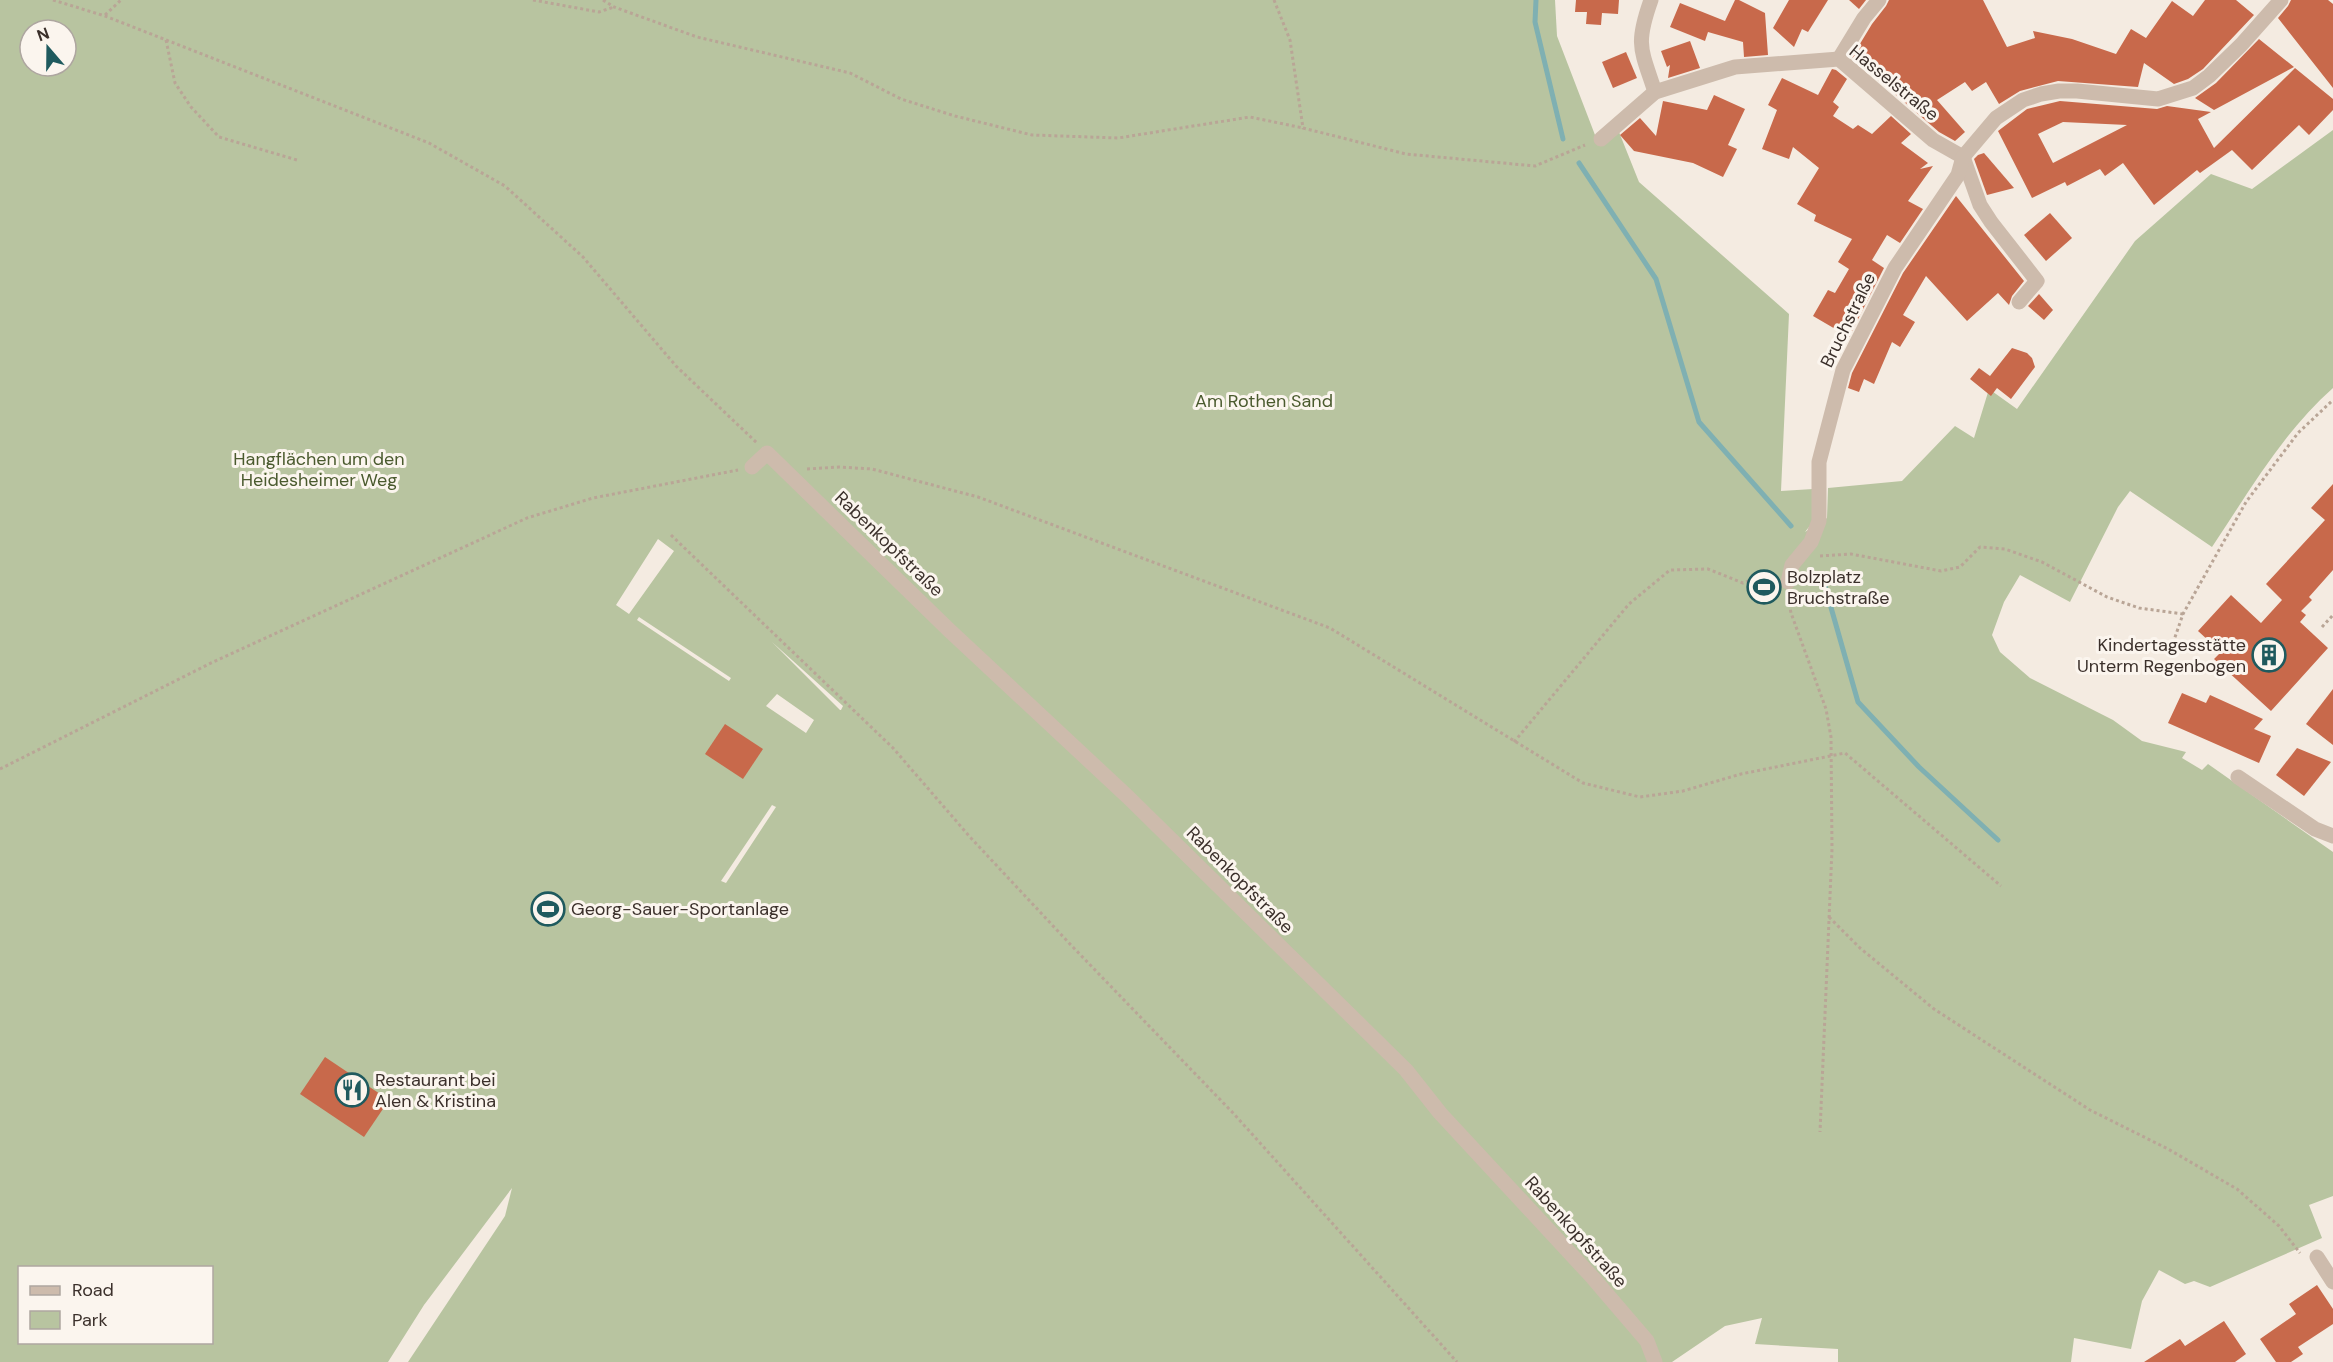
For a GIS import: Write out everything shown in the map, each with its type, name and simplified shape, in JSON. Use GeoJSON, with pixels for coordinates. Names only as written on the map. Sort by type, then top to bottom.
{"type":"FeatureCollection","features":[{"type":"Feature","properties":{"kind":"street"},"geometry":{"type":"LineString","coordinates":[[1601,139],[1655,92],[1641,49],[1640,37],[1651,0]]}},
{"type":"Feature","properties":{"kind":"street"},"geometry":{"type":"LineString","coordinates":[[1839,58],[1879,0]]}},
{"type":"Feature","properties":{"kind":"street","name":"Bruchstraße"},"geometry":{"type":"LineString","coordinates":[[1788,582],[1796,561],[1811,543],[1819,521],[1819,462],[1843,370],[1895,268],[1958,175],[1963,157],[1996,118],[2023,100],[2059,91],[2158,99],[2193,88],[2241,45],[2281,0]]}},
{"type":"Feature","properties":{"kind":"street","name":"Hasselstraße"},"geometry":{"type":"LineString","coordinates":[[1655,92],[1734,68],[1839,58],[1933,140],[1963,157]]}},
{"type":"Feature","properties":{"kind":"street"},"geometry":{"type":"LineString","coordinates":[[1963,157],[1985,213],[2037,281],[2019,302]]}},
{"type":"Feature","properties":{"kind":"street"},"geometry":{"type":"LineString","coordinates":[[752,467],[767,453]]}},
{"type":"Feature","properties":{"kind":"street","name":"Rabenkopfstraße"},"geometry":{"type":"LineString","coordinates":[[767,453],[949,630],[1128,797],[1406,1070],[1440,1113],[1593,1278],[1647,1341],[1654,1362]]}},
{"type":"Feature","properties":{"kind":"street"},"geometry":{"type":"LineString","coordinates":[[2238,777],[2315,829],[2333,836]]}},
{"type":"Feature","properties":{"kind":"street"},"geometry":{"type":"LineString","coordinates":[[2317,1257],[2333,1282]]}},
{"type":"Feature","properties":{"kind":"path"},"geometry":{"type":"LineString","coordinates":[[53,0],[105,16],[429,143],[505,186],[583,257],[676,366],[767,453]]}},
{"type":"Feature","properties":{"kind":"path"},"geometry":{"type":"LineString","coordinates":[[105,16],[121,0]]}},
{"type":"Feature","properties":{"kind":"path"},"geometry":{"type":"LineString","coordinates":[[533,0],[599,12],[614,8]]}},
{"type":"Feature","properties":{"kind":"path"},"geometry":{"type":"LineString","coordinates":[[603,0],[614,8],[697,37],[850,73],[901,99],[956,116],[1032,135],[1118,138],[1250,117],[1406,154],[1535,166],[1601,139]]}},
{"type":"Feature","properties":{"kind":"path"},"geometry":{"type":"LineString","coordinates":[[1274,0],[1290,40],[1304,128]]}},
{"type":"Feature","properties":{"kind":"path"},"geometry":{"type":"LineString","coordinates":[[166,40],[176,83],[191,107],[219,137],[297,160]]}},
{"type":"Feature","properties":{"kind":"path"},"geometry":{"type":"LineString","coordinates":[[2173,643],[2183,615],[2246,502],[2298,433],[2333,400]]}},
{"type":"Feature","properties":{"kind":"path"},"geometry":{"type":"LineString","coordinates":[[0,769],[213,662],[527,518],[593,498],[752,467]]}},
{"type":"Feature","properties":{"kind":"path"},"geometry":{"type":"LineString","coordinates":[[790,475],[819,468],[872,468],[978,497],[1330,628],[1583,783],[1640,797],[1683,791],[1741,774],[1845,753],[2001,886]]}},
{"type":"Feature","properties":{"kind":"path"},"geometry":{"type":"LineString","coordinates":[[671,535],[893,748],[970,837],[1234,1114],[1457,1362]]}},
{"type":"Feature","properties":{"kind":"path"},"geometry":{"type":"LineString","coordinates":[[1514,742],[1629,604],[1670,570],[1708,569],[1743,583],[1796,561],[1851,554],[1941,571],[1960,567],[1980,547],[2005,549],[2042,562],[2107,597],[2139,608],[2183,615]]}},
{"type":"Feature","properties":{"kind":"path"},"geometry":{"type":"LineString","coordinates":[[1788,582],[1791,614],[1826,709],[1832,756],[1832,849],[1821,1131]]}},
{"type":"Feature","properties":{"kind":"path"},"geometry":{"type":"LineString","coordinates":[[2322,627],[2333,615]]}},
{"type":"Feature","properties":{"kind":"path"},"geometry":{"type":"LineString","coordinates":[[1829,917],[1860,948],[1934,1009],[2090,1110],[2168,1149],[2237,1190],[2279,1226],[2301,1254],[2317,1257]]}},
{"type":"Feature","properties":{"kind":"green space"},"geometry":{"type":"Polygon","coordinates":[[[0,0],[1555,0],[1557,36],[1595,135],[1619,132],[1639,182],[1789,314],[1781,491],[1813,489],[1813,522],[1805,532],[1827,518],[1828,488],[1902,481],[1955,426],[1974,438],[1989,389],[2017,409],[2135,241],[2211,174],[2252,189],[2333,130],[2333,388],[2282,443],[2212,547],[2130,491],[2118,507],[2070,602],[2020,575],[2004,602],[1992,635],[2000,652],[2030,678],[2113,720],[2142,741],[2186,752],[2182,758],[2202,770],[2208,764],[2333,852],[2333,1196],[2309,1205],[2322,1238],[2210,1287],[2194,1281],[2185,1284],[2159,1270],[2142,1301],[2131,1349],[2074,1338],[2071,1362],[1838,1362],[1838,1349],[1755,1344],[1762,1318],[1725,1326],[1672,1362],[408,1362],[505,1216],[512,1188],[424,1305],[388,1362],[0,1362],[0,0]],[[658,539],[616,605],[629,614],[674,551],[658,539]],[[639,617],[637,620],[729,681],[731,678],[639,617]],[[772,642],[840,710],[841,710],[843,706],[772,642]],[[777,694],[766,706],[806,733],[814,720],[777,694]],[[772,805],[721,881],[726,883],[776,807],[772,805]]]}},
{"type":"Feature","properties":{"kind":"building"},"geometry":{"type":"Polygon","coordinates":[[[1576,0],[1619,0],[1618,14],[1602,13],[1601,25],[1586,24],[1587,12],[1575,12],[1576,0]]]}},
{"type":"Feature","properties":{"kind":"building"},"geometry":{"type":"Polygon","coordinates":[[[1735,0],[1765,13],[1768,55],[1744,57],[1743,42],[1708,32],[1705,41],[1670,27],[1680,3],[1725,21],[1735,0]]]}},
{"type":"Feature","properties":{"kind":"building"},"geometry":{"type":"Polygon","coordinates":[[[1789,0],[1828,0],[1808,32],[1802,29],[1794,47],[1773,28],[1789,0]]]}},
{"type":"Feature","properties":{"kind":"building"},"geometry":{"type":"Polygon","coordinates":[[[1849,0],[1866,0],[1859,9],[1849,0]]]}},
{"type":"Feature","properties":{"kind":"building"},"geometry":{"type":"Polygon","coordinates":[[[1889,0],[1983,0],[2007,47],[2035,38],[2033,31],[2072,39],[2116,54],[2131,29],[2146,38],[2172,1],[2193,16],[2205,0],[2236,0],[2254,15],[2203,69],[2188,79],[2174,84],[2144,63],[2138,87],[2058,81],[2020,91],[1999,104],[1986,82],[1972,91],[1965,82],[1937,100],[1965,132],[1955,141],[1939,132],[1852,57],[1889,0]]]}},
{"type":"Feature","properties":{"kind":"building"},"geometry":{"type":"Polygon","coordinates":[[[2291,0],[2328,0],[2333,4],[2333,88],[2278,18],[2291,0]]]}},
{"type":"Feature","properties":{"kind":"building"},"geometry":{"type":"Polygon","coordinates":[[[2259,39],[2294,67],[2214,110],[2195,98],[2216,83],[2259,39]]]}},
{"type":"Feature","properties":{"kind":"building"},"geometry":{"type":"Polygon","coordinates":[[[1690,41],[1700,68],[1668,78],[1670,65],[1667,67],[1661,51],[1690,41]]]}},
{"type":"Feature","properties":{"kind":"building"},"geometry":{"type":"Polygon","coordinates":[[[1626,52],[1637,78],[1613,88],[1602,62],[1626,52]]]}},
{"type":"Feature","properties":{"kind":"building"},"geometry":{"type":"Polygon","coordinates":[[[2295,68],[2333,99],[2333,110],[2309,135],[2299,125],[2252,170],[2232,150],[2200,173],[2197,170],[2154,205],[2123,163],[2105,176],[2100,169],[2067,186],[2065,182],[2032,198],[1998,131],[2027,109],[2060,101],[2157,109],[2167,106],[2211,112],[2198,119],[2214,148],[2295,68]],[[2063,122],[2038,134],[2053,163],[2127,125],[2063,122]]]}},
{"type":"Feature","properties":{"kind":"building"},"geometry":{"type":"Polygon","coordinates":[[[1832,69],[1847,79],[1833,102],[1839,107],[1833,116],[1853,129],[1858,125],[1872,134],[1891,116],[1911,134],[1901,143],[1928,163],[1920,169],[1933,166],[1908,201],[1923,209],[1900,243],[1887,235],[1872,260],[1884,268],[1849,337],[1813,316],[1828,290],[1835,293],[1849,269],[1838,262],[1852,239],[1814,221],[1816,215],[1797,204],[1819,168],[1793,147],[1789,159],[1762,149],[1777,110],[1768,105],[1782,78],[1818,95],[1832,69]]]}},
{"type":"Feature","properties":{"kind":"building"},"geometry":{"type":"Polygon","coordinates":[[[1714,95],[1745,109],[1728,145],[1737,149],[1723,177],[1693,163],[1634,151],[1620,135],[1640,118],[1656,136],[1663,101],[1707,110],[1714,95]]]}},
{"type":"Feature","properties":{"kind":"building"},"geometry":{"type":"Polygon","coordinates":[[[1984,153],[2014,188],[1987,195],[1974,159],[1984,153]]]}},
{"type":"Feature","properties":{"kind":"building"},"geometry":{"type":"Polygon","coordinates":[[[1956,196],[2024,281],[2012,296],[2009,305],[1998,293],[1967,321],[1926,276],[1903,315],[1915,322],[1900,347],[1892,342],[1874,384],[1864,379],[1859,392],[1848,388],[1852,373],[1903,273],[1956,196]]]}},
{"type":"Feature","properties":{"kind":"building"},"geometry":{"type":"Polygon","coordinates":[[[2050,213],[2072,238],[2046,261],[2024,235],[2050,213]]]}},
{"type":"Feature","properties":{"kind":"building"},"geometry":{"type":"Polygon","coordinates":[[[2039,294],[2053,310],[2044,320],[2028,306],[2039,294]]]}},
{"type":"Feature","properties":{"kind":"building"},"geometry":{"type":"Polygon","coordinates":[[[2012,348],[2027,353],[2032,358],[2035,367],[2011,399],[1997,388],[1991,396],[1970,379],[1979,368],[1990,376],[2012,348]]]}},
{"type":"Feature","properties":{"kind":"building"},"geometry":{"type":"Polygon","coordinates":[[[2333,484],[2333,570],[2309,597],[2312,600],[2301,611],[2306,615],[2300,622],[2328,648],[2271,711],[2214,659],[2221,652],[2198,631],[2231,595],[2261,623],[2282,600],[2266,584],[2325,520],[2311,508],[2333,484]]]}},
{"type":"Feature","properties":{"kind":"building"},"geometry":{"type":"Polygon","coordinates":[[[2333,689],[2333,745],[2306,724],[2333,689]]]}},
{"type":"Feature","properties":{"kind":"building"},"geometry":{"type":"Polygon","coordinates":[[[2182,693],[2206,703],[2210,695],[2263,719],[2254,729],[2271,736],[2259,763],[2168,723],[2182,693]]]}},
{"type":"Feature","properties":{"kind":"building"},"geometry":{"type":"Polygon","coordinates":[[[725,724],[763,749],[743,779],[705,754],[725,724]]]}},
{"type":"Feature","properties":{"kind":"building"},"geometry":{"type":"Polygon","coordinates":[[[2297,748],[2331,762],[2304,796],[2276,775],[2297,748]]]}},
{"type":"Feature","properties":{"kind":"building"},"geometry":{"type":"Polygon","coordinates":[[[325,1057],[389,1100],[364,1137],[300,1094],[325,1057]]]}},
{"type":"Feature","properties":{"kind":"building"},"geometry":{"type":"Polygon","coordinates":[[[2317,1285],[2333,1309],[2333,1324],[2298,1347],[2303,1354],[2291,1362],[2276,1362],[2260,1339],[2296,1314],[2289,1304],[2317,1285]]]}},
{"type":"Feature","properties":{"kind":"building"},"geometry":{"type":"Polygon","coordinates":[[[2224,1321],[2246,1354],[2235,1362],[2144,1362],[2180,1339],[2185,1346],[2224,1321]]]}},
{"type":"Feature","properties":{"kind":"waterway"},"geometry":{"type":"LineString","coordinates":[[1536,0],[1535,22],[1563,139]]}},
{"type":"Feature","properties":{"kind":"waterway"},"geometry":{"type":"LineString","coordinates":[[1579,163],[1656,279],[1699,422],[1791,526]]}},
{"type":"Feature","properties":{"kind":"waterway"},"geometry":{"type":"LineString","coordinates":[[1822,576],[1858,702],[1919,767],[1998,840]]}},
{"type":"Feature","properties":{"kind":"place","name":"Bolzplatz Bruchstraße"},"geometry":{"type":"Point","coordinates":[1764,587]}},
{"type":"Feature","properties":{"kind":"place","name":"Kindertagesstätte Unterm Regenbogen"},"geometry":{"type":"Point","coordinates":[2269,655]}},
{"type":"Feature","properties":{"kind":"place","name":"Georg-Sauer-Sportanlage"},"geometry":{"type":"Point","coordinates":[548,909]}},
{"type":"Feature","properties":{"kind":"place","name":"Restaurant bei Alen & Kristina"},"geometry":{"type":"Point","coordinates":[352,1090]}},
{"type":"Feature","properties":{"kind":"park label","name":"Am Rothen Sand"},"geometry":{"type":"Point","coordinates":[1264,401]}},
{"type":"Feature","properties":{"kind":"park label","name":"Hangflächen um den Heidesheimer Weg"},"geometry":{"type":"Point","coordinates":[319,469]}}]}
